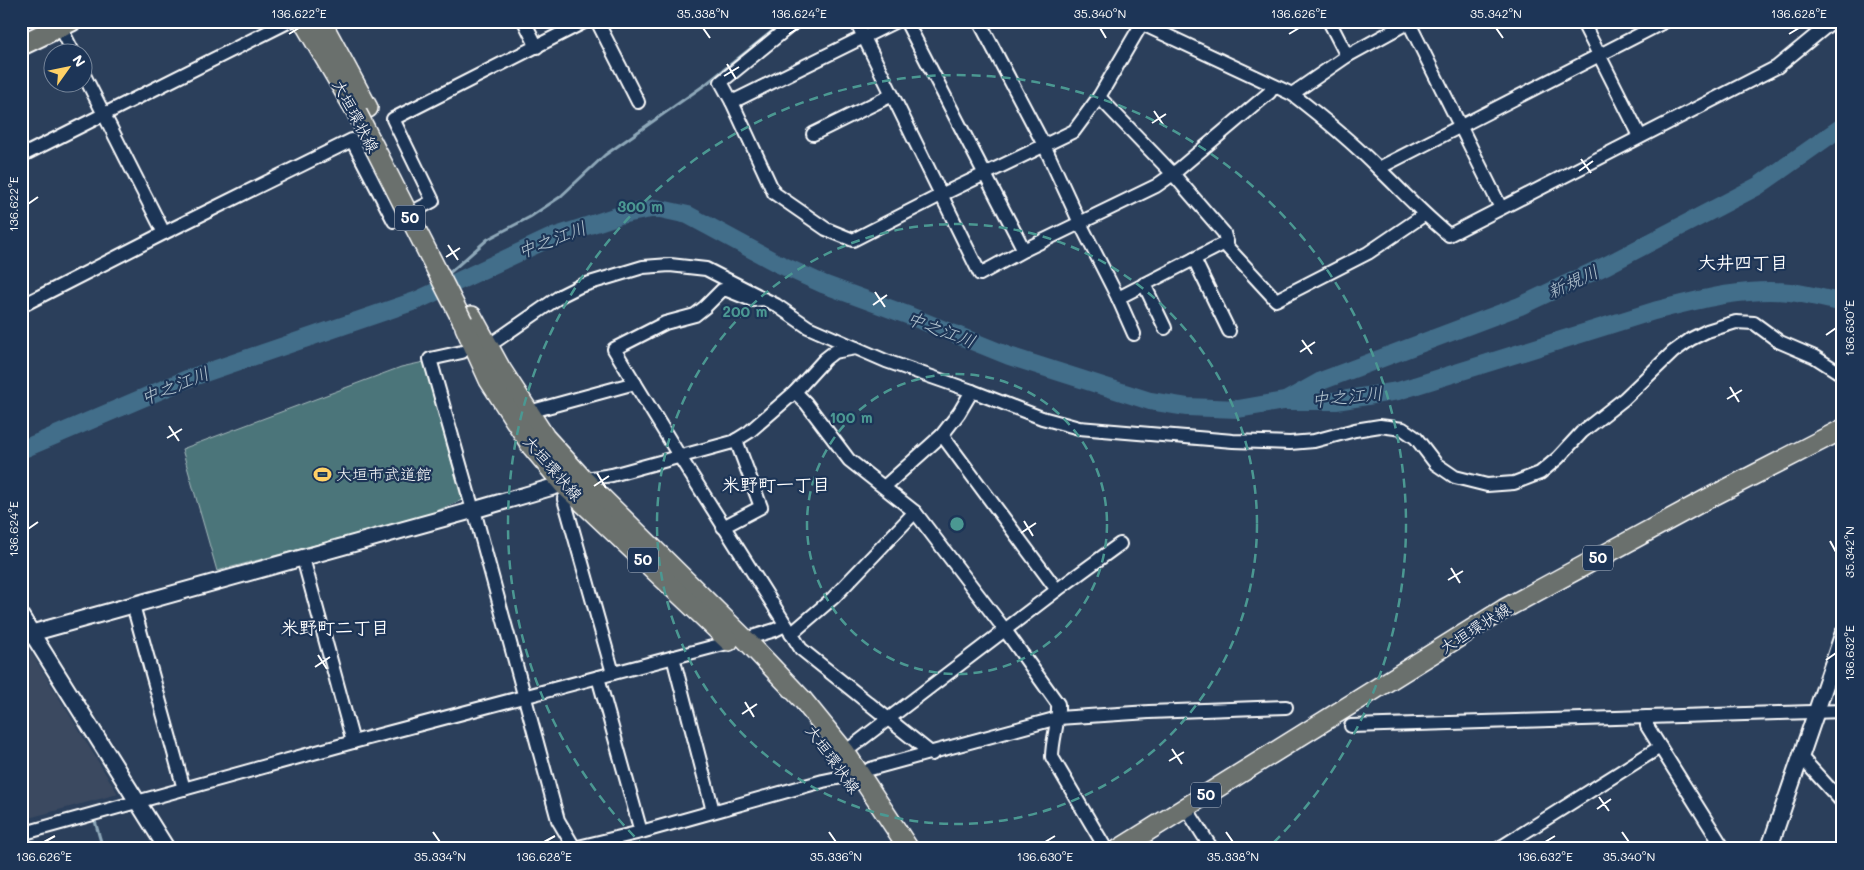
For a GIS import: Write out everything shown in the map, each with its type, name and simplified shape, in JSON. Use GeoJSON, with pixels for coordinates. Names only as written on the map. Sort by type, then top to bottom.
{"type":"FeatureCollection","features":[{"type":"Feature","properties":{"kind":"highway"},"geometry":{"type":"LineString","coordinates":[[21,32],[58,23]]}},
{"type":"Feature","properties":{"kind":"highway"},"geometry":{"type":"LineString","coordinates":[[21,45],[58,23]]}},
{"type":"Feature","properties":{"kind":"main road","name":"大垣環状線"},"geometry":{"type":"LineString","coordinates":[[303,21],[363,111]]}},
{"type":"Feature","properties":{"kind":"main road","name":"大垣環状線"},"geometry":{"type":"LineString","coordinates":[[321,21],[363,111],[467,319],[489,380],[532,447],[563,491],[738,640],[802,699],[845,752],[894,849]]}},
{"type":"Feature","properties":{"kind":"main road","name":"大垣環状線"},"geometry":{"type":"LineString","coordinates":[[467,319],[545,436],[583,479],[738,640],[857,776]]}},
{"type":"Feature","properties":{"kind":"main road","name":"大垣環状線"},"geometry":{"type":"LineString","coordinates":[[1119,849],[1504,609],[1708,498],[1843,429]]}},
{"type":"Feature","properties":{"kind":"main road","name":"大垣環状線"},"geometry":{"type":"LineString","coordinates":[[869,798],[909,849]]}},
{"type":"Feature","properties":{"kind":"street"},"geometry":{"type":"LineString","coordinates":[[21,156],[290,21]]}},
{"type":"Feature","properties":{"kind":"street"},"geometry":{"type":"LineString","coordinates":[[524,21],[537,47]]}},
{"type":"Feature","properties":{"kind":"street"},"geometry":{"type":"LineString","coordinates":[[21,306],[352,140],[394,221],[397,220],[433,201],[393,119],[586,21]]}},
{"type":"Feature","properties":{"kind":"street"},"geometry":{"type":"LineString","coordinates":[[597,21],[638,102]]}},
{"type":"Feature","properties":{"kind":"street"},"geometry":{"type":"LineString","coordinates":[[796,21],[721,82],[774,193],[826,229],[853,240],[941,194],[1074,131],[1099,97],[1138,23],[1292,94],[1379,168],[1424,215],[1449,235],[1777,67],[1833,21]]}},
{"type":"Feature","properties":{"kind":"street"},"geometry":{"type":"LineString","coordinates":[[856,21],[980,274],[1024,250],[1156,186],[1173,174],[1274,86]]}},
{"type":"Feature","properties":{"kind":"street"},"geometry":{"type":"LineString","coordinates":[[732,102],[896,21]]}},
{"type":"Feature","properties":{"kind":"street"},"geometry":{"type":"LineString","coordinates":[[906,21],[1024,250]]}},
{"type":"Feature","properties":{"kind":"street"},"geometry":{"type":"LineString","coordinates":[[979,21],[1044,145],[1134,334]]}},
{"type":"Feature","properties":{"kind":"street"},"geometry":{"type":"LineString","coordinates":[[1329,21],[1347,56]]}},
{"type":"Feature","properties":{"kind":"street"},"geometry":{"type":"LineString","coordinates":[[1582,21],[1640,136]]}},
{"type":"Feature","properties":{"kind":"street"},"geometry":{"type":"LineString","coordinates":[[1379,168],[1666,21]]}},
{"type":"Feature","properties":{"kind":"street"},"geometry":{"type":"LineString","coordinates":[[1292,94],[1347,56],[1409,22],[1501,208]]}},
{"type":"Feature","properties":{"kind":"street"},"geometry":{"type":"LineString","coordinates":[[58,23],[68,42]]}},
{"type":"Feature","properties":{"kind":"street"},"geometry":{"type":"LineString","coordinates":[[92,91],[164,233]]}},
{"type":"Feature","properties":{"kind":"street"},"geometry":{"type":"LineString","coordinates":[[813,134],[892,95]]}},
{"type":"Feature","properties":{"kind":"street"},"geometry":{"type":"LineString","coordinates":[[1099,97],[1173,174],[1224,233],[1228,248],[1276,300],[1368,253],[1424,215]]}},
{"type":"Feature","properties":{"kind":"street"},"geometry":{"type":"LineString","coordinates":[[1118,298],[1227,242]]}},
{"type":"Feature","properties":{"kind":"street"},"geometry":{"type":"LineString","coordinates":[[1194,259],[1229,330]]}},
{"type":"Feature","properties":{"kind":"street"},"geometry":{"type":"LineString","coordinates":[[497,340],[562,295],[580,286],[642,267],[670,265],[706,269],[776,305],[808,327],[886,361],[1042,418],[1079,428],[1233,441],[1290,443],[1314,441],[1355,430],[1380,426],[1403,429],[1416,438],[1436,464],[1455,477],[1487,485],[1514,483],[1540,473],[1558,458],[1582,432],[1624,399],[1672,352],[1699,335],[1736,322],[1754,322],[1780,342],[1815,357],[1843,375]]}},
{"type":"Feature","properties":{"kind":"street"},"geometry":{"type":"LineString","coordinates":[[1144,284],[1165,328]]}},
{"type":"Feature","properties":{"kind":"street"},"geometry":{"type":"LineString","coordinates":[[764,299],[752,300],[727,290],[722,290],[706,307],[695,315],[665,324],[614,349],[723,527],[801,649],[932,754]]}},
{"type":"Feature","properties":{"kind":"street"},"geometry":{"type":"LineString","coordinates":[[27,635],[474,510],[563,491],[583,479],[612,475],[736,440],[749,432],[795,392],[825,359],[834,352],[856,348]]}},
{"type":"Feature","properties":{"kind":"street"},"geometry":{"type":"LineString","coordinates":[[462,352],[430,359],[526,696],[558,820],[574,848],[641,832],[713,811],[857,776],[932,754],[1058,722],[1123,714],[1286,707]]}},
{"type":"Feature","properties":{"kind":"street"},"geometry":{"type":"LineString","coordinates":[[536,410],[635,383]]}},
{"type":"Feature","properties":{"kind":"street"},"geometry":{"type":"LineString","coordinates":[[884,487],[942,435],[959,413],[972,391]]}},
{"type":"Feature","properties":{"kind":"street"},"geometry":{"type":"LineString","coordinates":[[795,392],[806,403],[849,460],[915,512],[1005,630],[1058,704],[1058,722],[1052,743],[1052,757],[1106,849]]}},
{"type":"Feature","properties":{"kind":"street"},"geometry":{"type":"LineString","coordinates":[[942,435],[1057,590]]}},
{"type":"Feature","properties":{"kind":"street"},"geometry":{"type":"LineString","coordinates":[[723,527],[761,507],[736,440]]}},
{"type":"Feature","properties":{"kind":"street"},"geometry":{"type":"LineString","coordinates":[[563,491],[613,673]]}},
{"type":"Feature","properties":{"kind":"street"},"geometry":{"type":"LineString","coordinates":[[21,834],[353,742],[774,630],[788,630],[833,598],[915,512]]}},
{"type":"Feature","properties":{"kind":"street"},"geometry":{"type":"LineString","coordinates":[[845,752],[1120,544]]}},
{"type":"Feature","properties":{"kind":"street"},"geometry":{"type":"LineString","coordinates":[[303,558],[353,742]]}},
{"type":"Feature","properties":{"kind":"street"},"geometry":{"type":"LineString","coordinates":[[133,605],[184,789]]}},
{"type":"Feature","properties":{"kind":"street"},"geometry":{"type":"LineString","coordinates":[[21,616],[27,635],[167,849]]}},
{"type":"Feature","properties":{"kind":"street"},"geometry":{"type":"LineString","coordinates":[[1769,849],[1843,634]]}},
{"type":"Feature","properties":{"kind":"street"},"geometry":{"type":"LineString","coordinates":[[673,657],[713,811]]}},
{"type":"Feature","properties":{"kind":"street"},"geometry":{"type":"LineString","coordinates":[[598,677],[641,832]]}},
{"type":"Feature","properties":{"kind":"street"},"geometry":{"type":"LineString","coordinates":[[1351,726],[1817,710],[1843,711]]}},
{"type":"Feature","properties":{"kind":"street"},"geometry":{"type":"LineString","coordinates":[[1646,717],[1647,726],[1724,849]]}},
{"type":"Feature","properties":{"kind":"street"},"geometry":{"type":"LineString","coordinates":[[1498,849],[1660,747]]}},
{"type":"Feature","properties":{"kind":"street"},"geometry":{"type":"LineString","coordinates":[[1800,756],[1843,803]]}},
{"type":"Feature","properties":{"kind":"street"},"geometry":{"type":"LineString","coordinates":[[1186,808],[1212,849]]}},
{"type":"Feature","properties":{"kind":"shaded area"},"geometry":{"type":"Polygon","coordinates":[[[26,644],[118,794],[21,820],[21,646],[26,644]]]}},
{"type":"Feature","properties":{"kind":"green space","name":"大垣市武道館"},"geometry":{"type":"Polygon","coordinates":[[[424,362],[462,500],[425,516],[217,571],[182,449],[401,367],[424,362]]]}},
{"type":"Feature","properties":{"kind":"waterway"},"geometry":{"type":"LineString","coordinates":[[447,275],[488,239],[530,217],[560,197],[605,155],[706,84],[785,21]]}},
{"type":"Feature","properties":{"kind":"waterway","name":"新規川"},"geometry":{"type":"LineString","coordinates":[[1287,400],[1321,381],[1520,306],[1607,265],[1758,186],[1843,126]]}},
{"type":"Feature","properties":{"kind":"waterway","name":"中之江川"},"geometry":{"type":"LineString","coordinates":[[21,450],[187,379],[418,300],[550,238],[620,215],[656,208],[688,215],[777,263],[823,284],[910,316],[1009,356],[1150,401],[1187,407],[1238,409],[1284,401],[1336,401],[1398,391],[1654,311],[1739,293],[1756,291],[1790,292],[1843,303]]}},
{"type":"Feature","properties":{"kind":"waterway","name":"中之江川"},"geometry":{"type":"LineString","coordinates":[[418,300],[436,284]]}},
{"type":"Feature","properties":{"kind":"waterway"},"geometry":{"type":"LineString","coordinates":[[21,644],[29,642]]}},
{"type":"Feature","properties":{"kind":"waterway"},"geometry":{"type":"LineString","coordinates":[[95,821],[103,849]]}},
{"type":"Feature","properties":{"kind":"place","name":"大垣市武道館"},"geometry":{"type":"Point","coordinates":[322,474]}},
{"type":"Feature","properties":{"kind":"district","name":"大井四丁目"},"geometry":{"type":"Point","coordinates":[1743,263]}},
{"type":"Feature","properties":{"kind":"district","name":"米野町一丁目"},"geometry":{"type":"Point","coordinates":[776,485]}},
{"type":"Feature","properties":{"kind":"district","name":"米野町二丁目"},"geometry":{"type":"Point","coordinates":[335,628]}}]}
